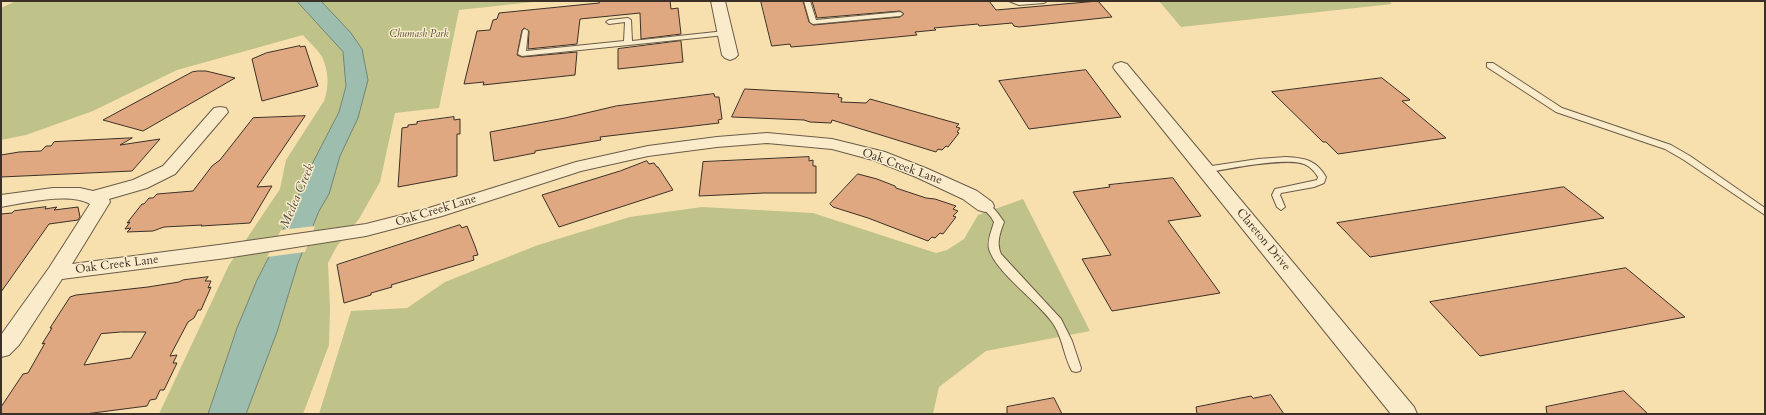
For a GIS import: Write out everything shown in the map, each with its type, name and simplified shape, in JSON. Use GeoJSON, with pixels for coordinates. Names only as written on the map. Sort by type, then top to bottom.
{"type":"FeatureCollection","features":[{"type":"Feature","properties":{"kind":"street"},"geometry":{"type":"LineString","coordinates":[[718,1],[730,55]]}},
{"type":"Feature","properties":{"kind":"street","name":"Clareton Drive"},"geometry":{"type":"LineString","coordinates":[[1121,67],[1405,414]]}},
{"type":"Feature","properties":{"kind":"street"},"geometry":{"type":"LineString","coordinates":[[1,201],[54,194],[82,194],[95,198],[140,184],[169,170],[220,112]]}},
{"type":"Feature","properties":{"kind":"street","name":"Oak Creek Lane"},"geometry":{"type":"LineString","coordinates":[[56,273],[342,235],[435,212],[576,167],[648,151],[680,146],[768,138],[832,144],[880,156],[945,183],[970,195],[985,206]]}},
{"type":"Feature","properties":{"kind":"street","name":"Oak Creek Lane"},"geometry":{"type":"LineString","coordinates":[[56,273],[101,202],[95,198]]}},
{"type":"Feature","properties":{"kind":"street"},"geometry":{"type":"LineString","coordinates":[[1,349],[11,339],[56,273]]}},
{"type":"Feature","properties":{"kind":"lane"},"geometry":{"type":"LineString","coordinates":[[807,1],[813,22],[900,14]]}},
{"type":"Feature","properties":{"kind":"lane"},"geometry":{"type":"LineString","coordinates":[[1012,1],[1019,4],[1044,1]]}},
{"type":"Feature","properties":{"kind":"lane"},"geometry":{"type":"LineString","coordinates":[[609,22],[628,20],[628,43]]}},
{"type":"Feature","properties":{"kind":"lane"},"geometry":{"type":"LineString","coordinates":[[525,31],[522,54],[725,32]]}},
{"type":"Feature","properties":{"kind":"lane"},"geometry":{"type":"LineString","coordinates":[[1490,65],[1559,110],[1668,147],[1687,158],[1765,212]]}},
{"type":"Feature","properties":{"kind":"lane"},"geometry":{"type":"LineString","coordinates":[[1205,170],[1287,159],[1307,162],[1314,166],[1322,177],[1321,180],[1314,184],[1278,191],[1276,195],[1281,207]]}},
{"type":"Feature","properties":{"kind":"lane"},"geometry":{"type":"LineString","coordinates":[[985,206],[995,215],[999,222],[993,243],[995,251],[1002,261],[1053,316],[1061,327],[1076,368]]}},
{"type":"Feature","properties":{"kind":"green space","name":"Chumash Park"},"geometry":{"type":"Polygon","coordinates":[[[16,1],[542,1],[459,10],[439,108],[395,113],[380,182],[359,219],[337,246],[328,263],[330,308],[329,345],[303,414],[159,414],[229,265],[280,189],[286,160],[324,101],[328,79],[324,62],[322,57],[303,35],[177,70],[93,111],[26,135],[1,140],[1,8],[16,1]]]}},
{"type":"Feature","properties":{"kind":"green space"},"geometry":{"type":"Polygon","coordinates":[[[1159,1],[1389,1],[1392,4],[1181,27],[1159,1]]]}},
{"type":"Feature","properties":{"kind":"green space"},"geometry":{"type":"Polygon","coordinates":[[[1023,199],[1090,331],[986,351],[939,387],[933,414],[319,414],[351,311],[407,308],[445,282],[538,245],[630,217],[702,207],[813,213],[936,253],[947,250],[964,239],[978,215],[1023,199]]]}},
{"type":"Feature","properties":{"kind":"shaded area"},"geometry":{"type":"Polygon","coordinates":[[[297,1],[321,1],[351,33],[362,49],[368,80],[358,118],[340,156],[329,194],[319,211],[298,263],[277,332],[246,414],[208,414],[237,328],[257,280],[289,218],[310,168],[339,112],[346,86],[343,52],[297,1]]]}},
{"type":"Feature","properties":{"kind":"pier"},"geometry":{"type":"Polygon","coordinates":[[[315,226],[305,252],[267,257],[281,230],[315,226]]]}},
{"type":"Feature","properties":{"kind":"building"},"geometry":{"type":"Polygon","coordinates":[[[599,1],[670,1],[671,9],[678,8],[681,34],[641,39],[640,13],[580,19],[577,44],[528,49],[529,31],[524,28],[522,30],[517,55],[522,57],[577,52],[575,75],[483,85],[484,82],[464,84],[477,31],[490,30],[493,20],[497,19],[499,13],[599,3],[599,1]]]}},
{"type":"Feature","properties":{"kind":"building"},"geometry":{"type":"Polygon","coordinates":[[[761,1],[803,1],[809,22],[813,25],[900,17],[904,14],[900,11],[817,18],[812,1],[989,1],[996,10],[1098,1],[1112,17],[1019,27],[1014,26],[1012,23],[934,28],[936,30],[915,32],[917,35],[791,47],[790,44],[772,46],[761,1]]]}},
{"type":"Feature","properties":{"kind":"building"},"geometry":{"type":"Polygon","coordinates":[[[681,41],[683,62],[618,69],[618,49],[681,41]]]}},
{"type":"Feature","properties":{"kind":"building"},"geometry":{"type":"Polygon","coordinates":[[[305,46],[318,86],[262,101],[252,59],[266,53],[305,46]]]}},
{"type":"Feature","properties":{"kind":"building"},"geometry":{"type":"Polygon","coordinates":[[[1086,70],[1121,117],[1029,129],[999,81],[1086,70]]]}},
{"type":"Feature","properties":{"kind":"building"},"geometry":{"type":"Polygon","coordinates":[[[206,71],[235,78],[143,131],[103,120],[192,72],[206,71]]]}},
{"type":"Feature","properties":{"kind":"building"},"geometry":{"type":"Polygon","coordinates":[[[1382,78],[1410,100],[1402,101],[1446,138],[1338,154],[1326,142],[1323,142],[1272,92],[1382,78]]]}},
{"type":"Feature","properties":{"kind":"building"},"geometry":{"type":"Polygon","coordinates":[[[745,89],[839,94],[838,97],[842,98],[841,102],[866,103],[870,99],[959,124],[956,127],[960,128],[957,132],[959,133],[948,147],[946,146],[942,150],[938,149],[936,152],[832,120],[831,123],[810,122],[804,120],[732,117],[745,89]]]}},
{"type":"Feature","properties":{"kind":"building"},"geometry":{"type":"Polygon","coordinates":[[[714,94],[715,97],[719,97],[722,119],[718,120],[719,123],[600,137],[601,140],[535,151],[535,153],[494,161],[490,132],[565,118],[616,106],[714,94]]]}},
{"type":"Feature","properties":{"kind":"building"},"geometry":{"type":"Polygon","coordinates":[[[305,116],[257,187],[272,186],[250,223],[164,227],[153,231],[127,232],[131,228],[125,229],[130,222],[127,223],[142,204],[144,204],[149,198],[153,198],[157,194],[193,191],[253,118],[305,116]]]}},
{"type":"Feature","properties":{"kind":"building"},"geometry":{"type":"Polygon","coordinates":[[[454,117],[454,120],[460,119],[460,134],[457,134],[457,176],[398,187],[402,128],[408,127],[408,125],[417,124],[417,122],[454,117]]]}},
{"type":"Feature","properties":{"kind":"building"},"geometry":{"type":"Polygon","coordinates":[[[132,138],[120,145],[160,139],[132,171],[1,177],[1,155],[41,151],[46,146],[51,146],[54,142],[132,138]]]}},
{"type":"Feature","properties":{"kind":"building"},"geometry":{"type":"Polygon","coordinates":[[[809,157],[809,161],[813,160],[813,166],[816,166],[816,193],[764,193],[699,196],[703,162],[809,157]]]}},
{"type":"Feature","properties":{"kind":"building"},"geometry":{"type":"Polygon","coordinates":[[[647,161],[649,164],[654,163],[658,167],[673,190],[559,227],[542,195],[620,171],[647,161]]]}},
{"type":"Feature","properties":{"kind":"building"},"geometry":{"type":"Polygon","coordinates":[[[858,174],[877,179],[895,186],[896,188],[926,198],[935,199],[956,206],[953,209],[958,211],[953,216],[956,217],[943,234],[940,233],[935,238],[932,237],[928,241],[868,218],[833,207],[830,204],[858,174]]]}},
{"type":"Feature","properties":{"kind":"building"},"geometry":{"type":"Polygon","coordinates":[[[1173,178],[1201,216],[1168,221],[1220,293],[1112,311],[1082,259],[1111,255],[1073,192],[1110,187],[1109,185],[1173,178]]]}},
{"type":"Feature","properties":{"kind":"building"},"geometry":{"type":"Polygon","coordinates":[[[1564,187],[1604,218],[1370,257],[1337,223],[1564,187]]]}},
{"type":"Feature","properties":{"kind":"building"},"geometry":{"type":"Polygon","coordinates":[[[46,207],[45,209],[57,207],[54,210],[78,207],[80,217],[78,220],[49,224],[1,292],[1,214],[46,207]]]}},
{"type":"Feature","properties":{"kind":"building"},"geometry":{"type":"Polygon","coordinates":[[[460,225],[462,228],[467,226],[475,246],[478,255],[473,256],[474,260],[391,285],[392,287],[344,303],[337,265],[460,225]]]}},
{"type":"Feature","properties":{"kind":"building"},"geometry":{"type":"Polygon","coordinates":[[[1626,268],[1685,317],[1480,356],[1430,302],[1626,268]]]}},
{"type":"Feature","properties":{"kind":"building"},"geometry":{"type":"Polygon","coordinates":[[[208,277],[205,281],[211,281],[208,288],[211,287],[201,310],[198,310],[194,318],[188,322],[170,356],[177,355],[173,363],[177,363],[164,390],[160,390],[156,399],[150,400],[147,406],[85,414],[1,414],[1,407],[23,374],[28,373],[45,343],[42,344],[52,328],[50,328],[70,297],[76,295],[148,287],[208,277]],[[146,332],[101,334],[84,365],[131,358],[146,332]]]}},
{"type":"Feature","properties":{"kind":"building"},"geometry":{"type":"Polygon","coordinates":[[[1624,391],[1648,414],[1547,414],[1546,407],[1624,391]]]}},
{"type":"Feature","properties":{"kind":"building"},"geometry":{"type":"Polygon","coordinates":[[[1271,395],[1284,414],[1197,414],[1196,407],[1251,396],[1253,398],[1271,395]]]}},
{"type":"Feature","properties":{"kind":"building"},"geometry":{"type":"Polygon","coordinates":[[[1054,398],[1062,414],[1007,414],[1007,407],[1054,398]]]}},
{"type":"Feature","properties":{"kind":"water label","name":"Medea Creek"},"geometry":{"type":"Point","coordinates":[298,196]}}]}
